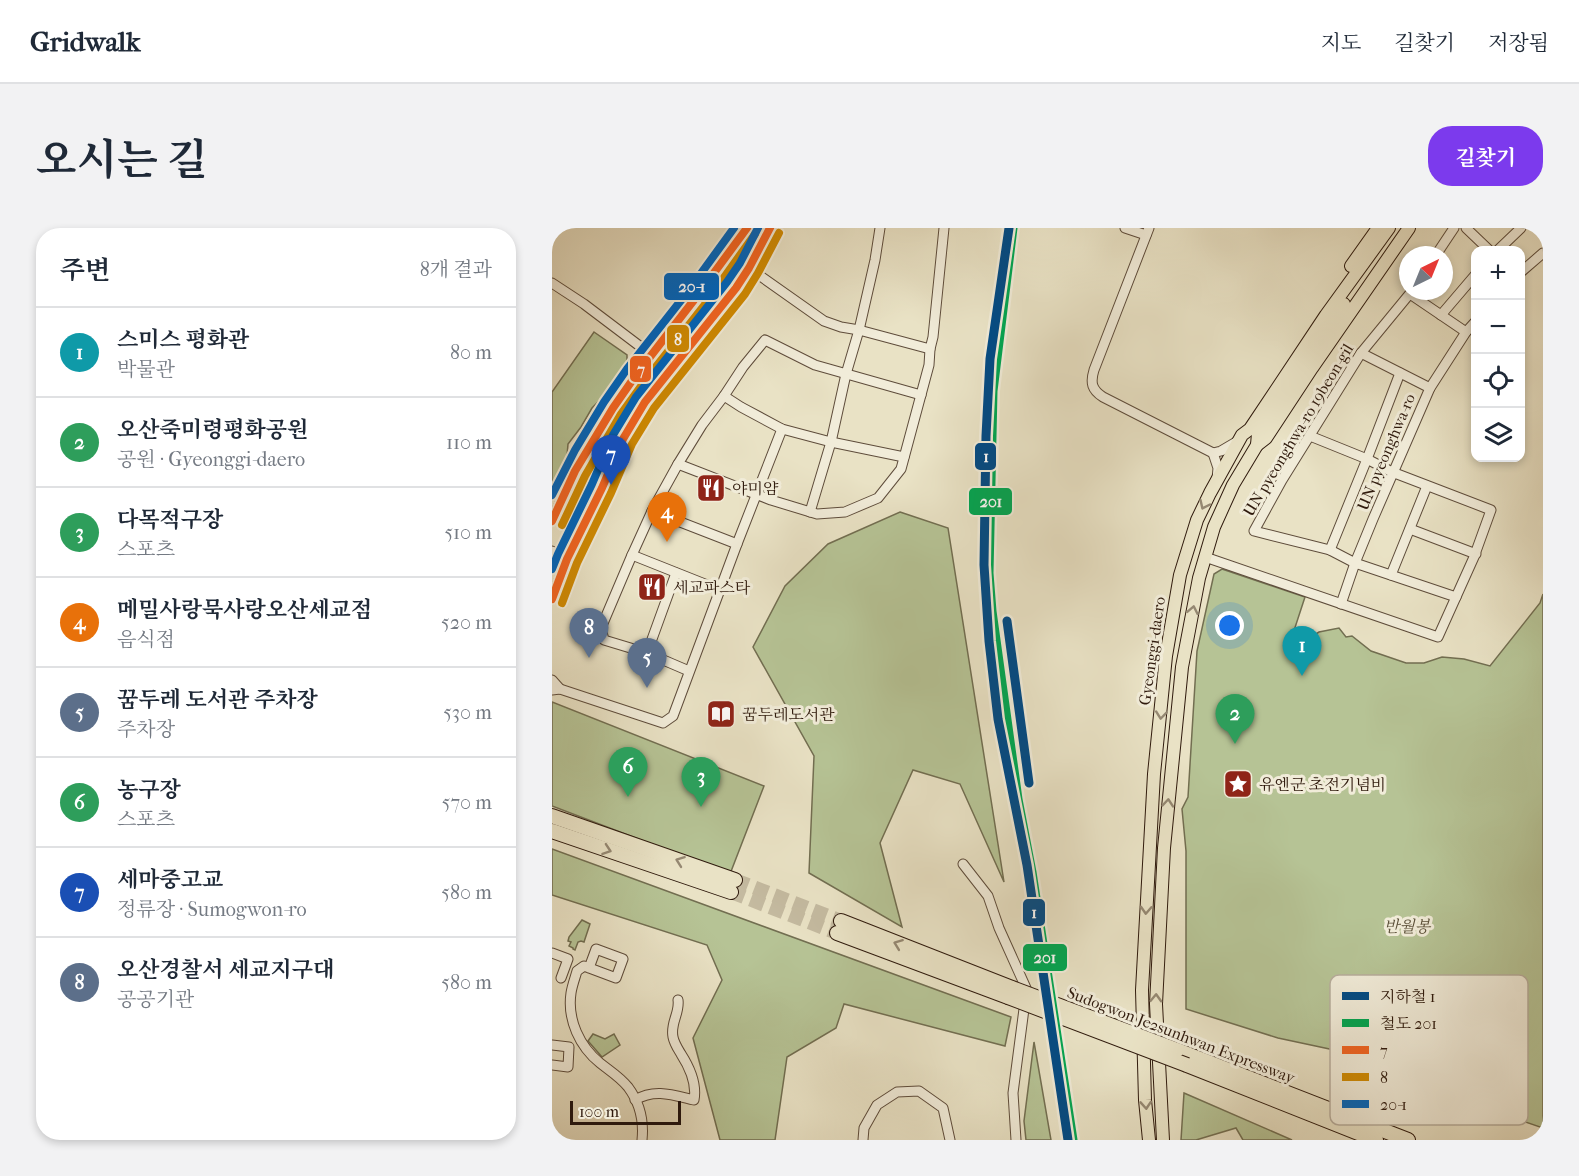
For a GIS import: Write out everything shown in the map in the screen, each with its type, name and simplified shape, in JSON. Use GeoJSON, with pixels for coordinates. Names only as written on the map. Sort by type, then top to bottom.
{"type":"FeatureCollection","features":[{"type":"Feature","properties":{"kind":"highway"},"geometry":{"type":"LineString","coordinates":[[552,816],[733,886],[552,831]]}},
{"type":"Feature","properties":{"kind":"highway","name":"Sudogwon Je2sunhwan Expressway"},"geometry":{"type":"LineString","coordinates":[[839,927],[1330,1122]]}},
{"type":"Feature","properties":{"kind":"highway","name":"Sudogwon Je2sunhwan Expressway"},"geometry":{"type":"LineString","coordinates":[[1010,993],[1177,1050],[1330,1110]]}},
{"type":"Feature","properties":{"kind":"highway"},"geometry":{"type":"LineString","coordinates":[[1312,1103],[1330,1108]]}},
{"type":"Feature","properties":{"kind":"highway","name":"Sudogwon Je2sunhwan Expressway"},"geometry":{"type":"LineString","coordinates":[[1338,1125],[1376,1140]]}},
{"type":"Feature","properties":{"kind":"highway","name":"Sudogwon Je2sunhwan Expressway"},"geometry":{"type":"LineString","coordinates":[[1369,1125],[1408,1140]]}},
{"type":"Feature","properties":{"kind":"highway"},"geometry":{"type":"LineString","coordinates":[[1380,1125],[1420,1140]]}},
{"type":"Feature","properties":{"kind":"main road"},"geometry":{"type":"LineString","coordinates":[[1240,438],[1250,415],[1378,228]]}},
{"type":"Feature","properties":{"kind":"main road","name":"Gyeonggi-daero"},"geometry":{"type":"LineString","coordinates":[[1149,1140],[1145,1100],[1142,990],[1154,774],[1166,656],[1180,575],[1197,520],[1240,438],[1250,429],[1337,299],[1389,228]]}},
{"type":"Feature","properties":{"kind":"main road","name":"Gyeonggi-daero"},"geometry":{"type":"LineString","coordinates":[[1163,1140],[1156,1004],[1164,848],[1182,667],[1199,578],[1214,527],[1233,485],[1257,445],[1258,434],[1353,290],[1399,228]]}},
{"type":"Feature","properties":{"kind":"main road"},"geometry":{"type":"LineString","coordinates":[[1257,445],[1266,438],[1409,228]]}},
{"type":"Feature","properties":{"kind":"street"},"geometry":{"type":"LineString","coordinates":[[552,521],[592,441],[623,393],[747,228]]}},
{"type":"Feature","properties":{"kind":"street"},"geometry":{"type":"LineString","coordinates":[[552,599],[567,559],[623,439],[645,402],[736,288],[770,228]]}},
{"type":"Feature","properties":{"kind":"street"},"geometry":{"type":"LineString","coordinates":[[810,512],[831,442],[846,374],[859,330],[880,228]]}},
{"type":"Feature","properties":{"kind":"street"},"geometry":{"type":"LineString","coordinates":[[678,464],[756,494],[817,514],[845,512],[878,498],[901,468],[929,364],[944,228]]}},
{"type":"Feature","properties":{"kind":"street"},"geometry":{"type":"LineString","coordinates":[[1125,228],[1148,232],[1091,378],[1092,386],[1103,397],[1213,453],[1221,451],[1240,438]]}},
{"type":"Feature","properties":{"kind":"street"},"geometry":{"type":"LineString","coordinates":[[1442,246],[1454,228]]}},
{"type":"Feature","properties":{"kind":"street"},"geometry":{"type":"LineString","coordinates":[[1466,228],[1485,246]]}},
{"type":"Feature","properties":{"kind":"street"},"geometry":{"type":"LineString","coordinates":[[1502,246],[1521,228]]}},
{"type":"Feature","properties":{"kind":"street"},"geometry":{"type":"LineString","coordinates":[[1525,269],[1543,253]]}},
{"type":"Feature","properties":{"kind":"street"},"geometry":{"type":"LineString","coordinates":[[749,268],[824,321],[930,349]]}},
{"type":"Feature","properties":{"kind":"street"},"geometry":{"type":"LineString","coordinates":[[1440,315],[1471,280]]}},
{"type":"Feature","properties":{"kind":"street"},"geometry":{"type":"LineString","coordinates":[[552,283],[584,304],[670,369]]}},
{"type":"Feature","properties":{"kind":"street","name":"UN pyeonghwa-ro 19beon-gil"},"geometry":{"type":"LineString","coordinates":[[1404,300],[1361,353],[1282,480],[1254,531],[1330,550],[1355,563],[1456,597]]}},
{"type":"Feature","properties":{"kind":"street"},"geometry":{"type":"LineString","coordinates":[[1421,300],[1466,332]]}},
{"type":"Feature","properties":{"kind":"street","name":"UN pyeonghwa-ro"},"geometry":{"type":"LineString","coordinates":[[1341,604],[1392,472],[1430,388],[1471,326]]}},
{"type":"Feature","properties":{"kind":"street"},"geometry":{"type":"LineString","coordinates":[[689,671],[647,653],[604,640],[601,628],[652,511],[678,464],[702,425],[765,340],[815,365],[921,395]]}},
{"type":"Feature","properties":{"kind":"street"},"geometry":{"type":"LineString","coordinates":[[1361,353],[1430,388]]}},
{"type":"Feature","properties":{"kind":"street"},"geometry":{"type":"LineString","coordinates":[[1330,550],[1400,373]]}},
{"type":"Feature","properties":{"kind":"street"},"geometry":{"type":"LineString","coordinates":[[724,396],[783,429],[831,442],[904,457]]}},
{"type":"Feature","properties":{"kind":"street"},"geometry":{"type":"LineString","coordinates":[[552,680],[556,690],[663,723],[673,716],[756,494],[783,429]]}},
{"type":"Feature","properties":{"kind":"street"},"geometry":{"type":"LineString","coordinates":[[1205,557],[1438,637],[1476,554],[1491,510],[1392,472],[1367,459],[1310,436]]}},
{"type":"Feature","properties":{"kind":"street"},"geometry":{"type":"LineString","coordinates":[[1213,453],[1218,468],[1217,479]]}},
{"type":"Feature","properties":{"kind":"street"},"geometry":{"type":"LineString","coordinates":[[1391,575],[1427,486]]}},
{"type":"Feature","properties":{"kind":"street"},"geometry":{"type":"LineString","coordinates":[[652,511],[737,544]]}},
{"type":"Feature","properties":{"kind":"street"},"geometry":{"type":"LineString","coordinates":[[1410,529],[1476,554]]}},
{"type":"Feature","properties":{"kind":"street"},"geometry":{"type":"LineString","coordinates":[[552,551],[567,559]]}},
{"type":"Feature","properties":{"kind":"street"},"geometry":{"type":"LineString","coordinates":[[632,555],[720,590]]}},
{"type":"Feature","properties":{"kind":"street"},"geometry":{"type":"LineString","coordinates":[[647,653],[676,573]]}},
{"type":"Feature","properties":{"kind":"street"},"geometry":{"type":"LineString","coordinates":[[963,864],[988,896],[999,928],[1026,988],[1013,1093],[1016,1140]]}},
{"type":"Feature","properties":{"kind":"street"},"geometry":{"type":"LineString","coordinates":[[552,953],[568,959],[556,976],[574,983]]}},
{"type":"Feature","properties":{"kind":"street"},"geometry":{"type":"LineString","coordinates":[[589,968],[584,966],[577,971],[571,993],[571,1015],[577,1035],[593,1057],[628,1087],[642,1121],[642,1140]]}},
{"type":"Feature","properties":{"kind":"street"},"geometry":{"type":"LineString","coordinates":[[635,1100],[646,1094],[659,1092],[694,1100],[693,1078],[674,1042],[672,1033],[672,1025],[679,1007],[678,1000]]}},
{"type":"Feature","properties":{"kind":"street"},"geometry":{"type":"LineString","coordinates":[[552,1045],[569,1047],[581,1041]]}},
{"type":"Feature","properties":{"kind":"street"},"geometry":{"type":"LineString","coordinates":[[552,1065],[568,1067],[569,1047]]}},
{"type":"Feature","properties":{"kind":"street"},"geometry":{"type":"LineString","coordinates":[[863,1140],[864,1128],[877,1106],[897,1092],[919,1091],[943,1108],[950,1140]]}},
{"type":"Feature","properties":{"kind":"green space"},"geometry":{"type":"Polygon","coordinates":[[[594,332],[627,355],[627,364],[607,393],[592,408],[568,444],[567,456],[552,487],[552,392],[594,332]]]}},
{"type":"Feature","properties":{"kind":"green space"},"geometry":{"type":"Polygon","coordinates":[[[900,512],[948,528],[1004,882],[960,784],[913,770],[880,843],[902,927],[809,873],[814,756],[753,647],[785,586],[828,544],[900,512]]]}},
{"type":"Feature","properties":{"kind":"green space","name":"반월봉"},"geometry":{"type":"Polygon","coordinates":[[[1222,569],[1305,597],[1287,652],[1319,632],[1339,628],[1346,637],[1352,636],[1371,651],[1406,663],[1424,663],[1442,657],[1464,659],[1490,666],[1540,603],[1543,594],[1543,1128],[1528,1123],[1528,975],[1330,975],[1330,1049],[1278,1038],[1186,1009],[1186,851],[1182,809],[1188,797],[1197,651],[1214,574],[1222,569]]]}},
{"type":"Feature","properties":{"kind":"green space"},"geometry":{"type":"Polygon","coordinates":[[[552,702],[764,786],[730,874],[552,806],[552,702]]]}},
{"type":"Feature","properties":{"kind":"green space"},"geometry":{"type":"Polygon","coordinates":[[[552,849],[1011,1017],[1005,1046],[844,1004],[836,1028],[787,1057],[775,1140],[720,1140],[693,1038],[722,980],[707,945],[552,895],[552,849]]]}},
{"type":"Feature","properties":{"kind":"green space"},"geometry":{"type":"Polygon","coordinates":[[[582,920],[590,924],[584,942],[578,942],[575,950],[569,946],[571,942],[568,941],[582,920]]]}},
{"type":"Feature","properties":{"kind":"green space"},"geometry":{"type":"Polygon","coordinates":[[[593,1034],[605,1039],[614,1034],[620,1045],[602,1057],[588,1041],[593,1034]]]}},
{"type":"Feature","properties":{"kind":"green space"},"geometry":{"type":"Polygon","coordinates":[[[1034,1042],[1051,1140],[1026,1140],[1024,1121],[1034,1042]]]}},
{"type":"Feature","properties":{"kind":"green space"},"geometry":{"type":"Polygon","coordinates":[[[1184,1093],[1292,1140],[1243,1140],[1236,1128],[1196,1140],[1181,1140],[1184,1093]]]}},
{"type":"Feature","properties":{"kind":"tunnel"},"geometry":{"type":"LineString","coordinates":[[735,880],[841,921]]}},
{"type":"Feature","properties":{"kind":"tunnel"},"geometry":{"type":"LineString","coordinates":[[731,892],[837,933]]}},
{"type":"Feature","properties":{"kind":"metro line","name":"1"},"geometry":{"type":"LineString","coordinates":[[1009,228],[990,359],[984,565],[989,641],[998,719],[1027,865],[1068,1140]]}},
{"type":"Feature","properties":{"kind":"metro line","name":"1"},"geometry":{"type":"LineString","coordinates":[[1007,621],[1029,783]]}},
{"type":"Feature","properties":{"kind":"rail line","name":"201"},"geometry":{"type":"LineString","coordinates":[[1013,228],[993,391],[989,573],[992,611],[1018,799],[1032,872],[1073,1140]]}},
{"type":"Feature","properties":{"kind":"transit line","name":"20-1"},"geometry":{"type":"LineString","coordinates":[[552,495],[575,450],[604,402],[734,228]]}},
{"type":"Feature","properties":{"kind":"transit line","name":"7"},"geometry":{"type":"LineString","coordinates":[[552,521],[575,471],[613,408],[747,228]]}},
{"type":"Feature","properties":{"kind":"transit line","name":"20-1"},"geometry":{"type":"LineString","coordinates":[[552,569],[613,435],[636,397],[727,282],[740,263],[758,228]]}},
{"type":"Feature","properties":{"kind":"transit line","name":"7"},"geometry":{"type":"LineString","coordinates":[[552,599],[567,559],[623,439],[645,402],[736,288],[770,228]]}},
{"type":"Feature","properties":{"kind":"transit line","name":"8"},"geometry":{"type":"LineString","coordinates":[[562,603],[577,563],[632,444],[654,408],[745,294],[779,233]]}},
{"type":"Feature","properties":{"kind":"transit line","name":"8"},"geometry":{"type":"LineString","coordinates":[[562,525],[585,476],[621,414],[703,307],[755,234]]}},
{"type":"Feature","properties":{"kind":"place","name":"세마중고교"},"geometry":{"type":"Point","coordinates":[611,485]}},
{"type":"Feature","properties":{"kind":"place","name":"야미얌"},"geometry":{"type":"Point","coordinates":[711,488]}},
{"type":"Feature","properties":{"kind":"place","name":"메밀사랑묵사랑오산세교점"},"geometry":{"type":"Point","coordinates":[667,542]}},
{"type":"Feature","properties":{"kind":"place","name":"세교파스타"},"geometry":{"type":"Point","coordinates":[652,587]}},
{"type":"Feature","properties":{"kind":"place","name":"오산경찰서 세교지구대"},"geometry":{"type":"Point","coordinates":[589,658]}},
{"type":"Feature","properties":{"kind":"place","name":"스미스 평화관"},"geometry":{"type":"Point","coordinates":[1302,676]}},
{"type":"Feature","properties":{"kind":"place","name":"꿈두레 도서관 주차장"},"geometry":{"type":"Point","coordinates":[647,688]}},
{"type":"Feature","properties":{"kind":"place","name":"꿈두레도서관"},"geometry":{"type":"Point","coordinates":[721,714]}},
{"type":"Feature","properties":{"kind":"place","name":"오산죽미령평화공원"},"geometry":{"type":"Point","coordinates":[1235,744]}},
{"type":"Feature","properties":{"kind":"place","name":"유엔군 초전기념비"},"geometry":{"type":"Point","coordinates":[1238,784]}},
{"type":"Feature","properties":{"kind":"place","name":"농구장"},"geometry":{"type":"Point","coordinates":[628,797]}},
{"type":"Feature","properties":{"kind":"place","name":"다목적구장"},"geometry":{"type":"Point","coordinates":[701,807]}}]}
